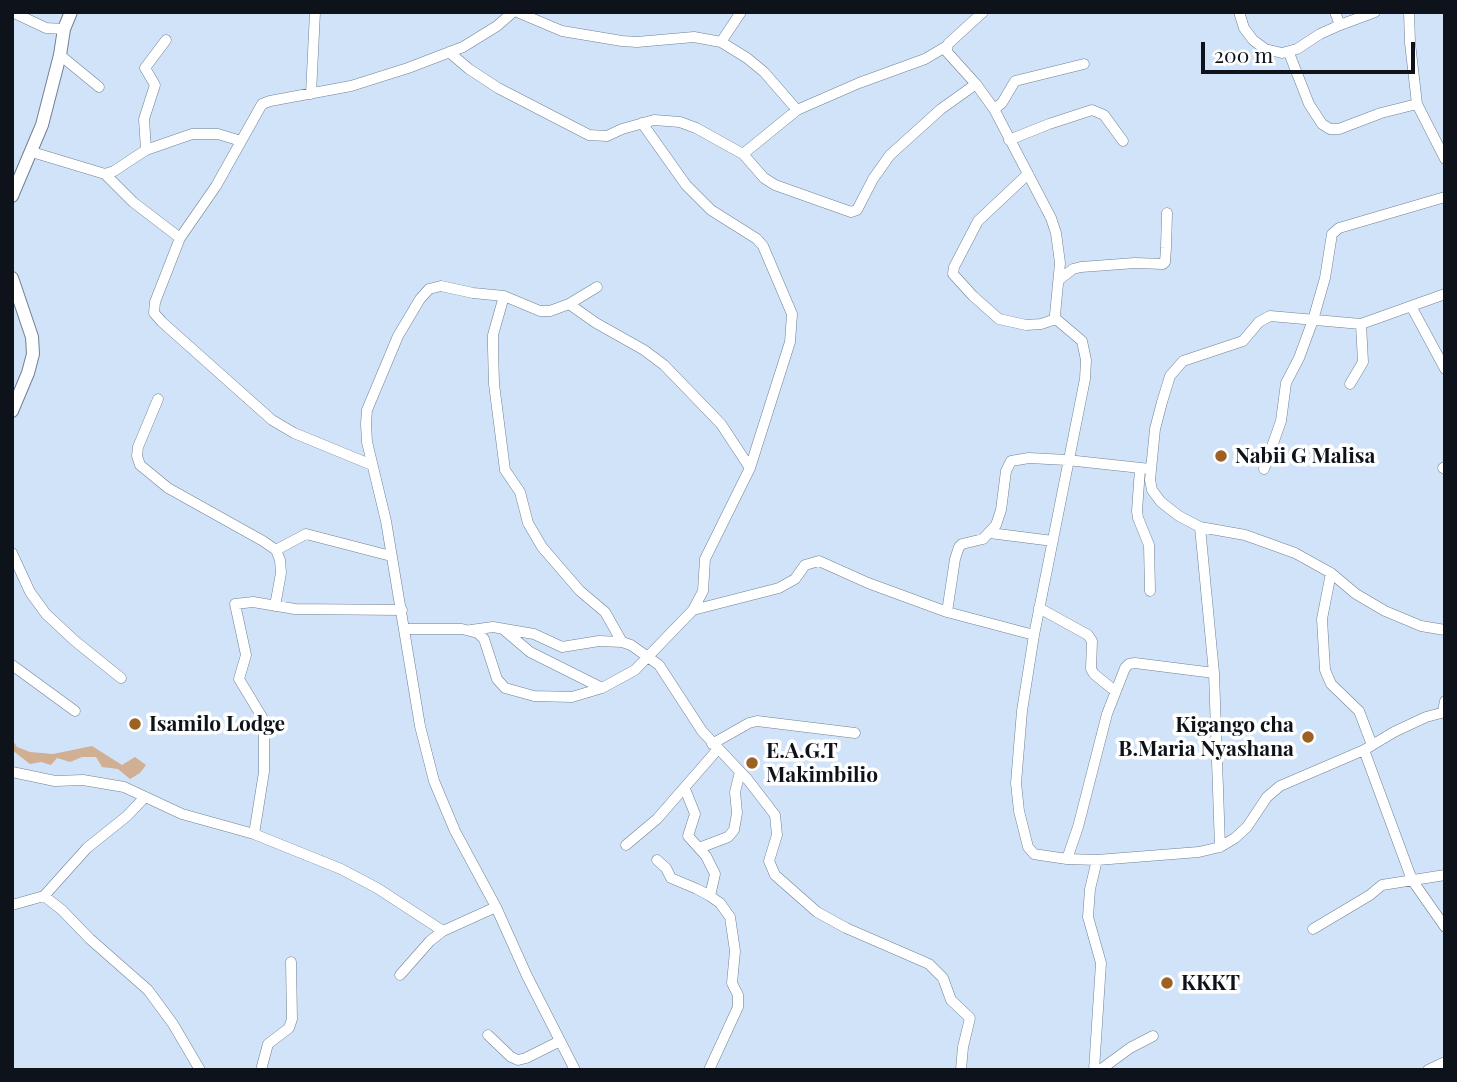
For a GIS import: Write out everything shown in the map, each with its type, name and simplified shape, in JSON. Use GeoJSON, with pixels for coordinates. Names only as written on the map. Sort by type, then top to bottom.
{"type":"FeatureCollection","features":[{"type":"Feature","properties":{"kind":"main road"},"geometry":{"type":"LineString","coordinates":[[12,196],[32,152],[51,94],[64,29],[71,12]]}},
{"type":"Feature","properties":{"kind":"main road"},"geometry":{"type":"LineString","coordinates":[[12,278],[32,337],[33,354],[12,411]]}},
{"type":"Feature","properties":{"kind":"street"},"geometry":{"type":"LineString","coordinates":[[12,12],[46,28],[64,29]]}},
{"type":"Feature","properties":{"kind":"street"},"geometry":{"type":"LineString","coordinates":[[311,94],[315,12]]}},
{"type":"Feature","properties":{"kind":"street"},"geometry":{"type":"LineString","coordinates":[[372,465],[294,433],[272,420],[154,313],[155,302],[180,238],[216,186],[262,104],[351,86],[449,52],[482,36],[515,12],[562,31],[622,41],[694,37],[721,42],[764,72],[797,110]]}},
{"type":"Feature","properties":{"kind":"street"},"geometry":{"type":"LineString","coordinates":[[721,42],[741,12]]}},
{"type":"Feature","properties":{"kind":"street"},"geometry":{"type":"LineString","coordinates":[[743,154],[797,110],[859,83],[925,59],[947,46],[983,12]]}},
{"type":"Feature","properties":{"kind":"street"},"geometry":{"type":"LineString","coordinates":[[1239,12],[1244,28],[1253,40],[1265,48],[1289,53],[1340,24],[1375,12]]}},
{"type":"Feature","properties":{"kind":"street"},"geometry":{"type":"LineString","coordinates":[[1335,12],[1340,24]]}},
{"type":"Feature","properties":{"kind":"street"},"geometry":{"type":"LineString","coordinates":[[1409,12],[1410,52],[1417,104],[1445,159]]}},
{"type":"Feature","properties":{"kind":"street"},"geometry":{"type":"LineString","coordinates":[[146,150],[144,118],[155,85],[145,68],[166,40]]}},
{"type":"Feature","properties":{"kind":"street"},"geometry":{"type":"LineString","coordinates":[[947,46],[947,52],[994,109],[1051,218],[1056,233],[1060,279],[1056,319],[1078,335],[1086,360],[1085,379],[1034,635],[1017,755],[1019,811],[1024,838],[1031,851],[1067,859],[1097,860],[1199,852],[1220,847],[1236,838],[1247,827],[1267,797],[1280,786],[1368,748],[1394,732],[1443,709],[1445,725]]}},
{"type":"Feature","properties":{"kind":"street"},"geometry":{"type":"LineString","coordinates":[[449,52],[468,69],[498,88],[589,135],[607,136],[642,123],[680,121],[743,154],[764,178],[775,185],[855,212],[880,166],[890,155],[932,116],[976,84]]}},
{"type":"Feature","properties":{"kind":"street"},"geometry":{"type":"LineString","coordinates":[[1289,53],[1309,104],[1322,124],[1330,129],[1339,129],[1381,113],[1417,104]]}},
{"type":"Feature","properties":{"kind":"street"},"geometry":{"type":"LineString","coordinates":[[60,55],[99,87]]}},
{"type":"Feature","properties":{"kind":"street"},"geometry":{"type":"LineString","coordinates":[[994,109],[1002,103],[1015,81],[1084,64]]}},
{"type":"Feature","properties":{"kind":"street"},"geometry":{"type":"LineString","coordinates":[[1009,140],[1092,110],[1104,115],[1122,141]]}},
{"type":"Feature","properties":{"kind":"street"},"geometry":{"type":"LineString","coordinates":[[471,630],[484,639],[497,679],[505,688],[534,696],[572,697],[620,680],[649,658],[693,610],[703,592],[703,565],[707,553],[750,468],[790,342],[792,314],[763,246],[757,239],[711,210],[686,185],[642,123]]}},
{"type":"Feature","properties":{"kind":"street"},"geometry":{"type":"LineString","coordinates":[[105,174],[114,172],[146,150],[192,134],[205,132],[241,141]]}},
{"type":"Feature","properties":{"kind":"street"},"geometry":{"type":"LineString","coordinates":[[32,152],[105,174],[133,202],[180,238]]}},
{"type":"Feature","properties":{"kind":"street"},"geometry":{"type":"LineString","coordinates":[[1028,174],[978,221],[953,274],[999,319],[1026,325],[1056,319]]}},
{"type":"Feature","properties":{"kind":"street"},"geometry":{"type":"LineString","coordinates":[[1264,469],[1280,421],[1286,383],[1314,320],[1325,278],[1328,246],[1334,230],[1445,197]]}},
{"type":"Feature","properties":{"kind":"street"},"geometry":{"type":"LineString","coordinates":[[1060,279],[1073,269],[1081,267],[1128,263],[1163,264],[1167,213]]}},
{"type":"Feature","properties":{"kind":"street"},"geometry":{"type":"LineString","coordinates":[[575,1070],[496,907],[455,831],[434,781],[420,726],[386,521],[367,442],[367,410],[398,336],[429,289],[441,286],[504,296],[540,311],[550,311],[569,304],[597,287]]}},
{"type":"Feature","properties":{"kind":"street"},"geometry":{"type":"LineString","coordinates":[[1150,591],[1149,545],[1137,511],[1161,402],[1170,376],[1176,368],[1198,355],[1243,341],[1266,317],[1361,324],[1445,294]]}},
{"type":"Feature","properties":{"kind":"street"},"geometry":{"type":"LineString","coordinates":[[504,296],[493,335],[493,356],[505,470],[520,492],[528,523],[542,547],[575,585],[604,612],[622,642]]}},
{"type":"Feature","properties":{"kind":"street"},"geometry":{"type":"LineString","coordinates":[[569,304],[664,365],[721,424],[750,468]]}},
{"type":"Feature","properties":{"kind":"street"},"geometry":{"type":"LineString","coordinates":[[1411,306],[1445,369]]}},
{"type":"Feature","properties":{"kind":"street"},"geometry":{"type":"LineString","coordinates":[[1350,384],[1363,362],[1361,324]]}},
{"type":"Feature","properties":{"kind":"street"},"geometry":{"type":"LineString","coordinates":[[158,398],[138,447],[140,465],[169,488],[275,550],[280,560],[281,573],[275,606]]}},
{"type":"Feature","properties":{"kind":"street"},"geometry":{"type":"LineString","coordinates":[[947,612],[959,547],[983,539],[990,533],[1001,510],[1006,471],[1011,461],[1029,458],[1067,460],[1145,469]]}},
{"type":"Feature","properties":{"kind":"street"},"geometry":{"type":"LineString","coordinates":[[1145,469],[1152,490],[1161,502],[1179,516],[1200,527],[1245,536],[1295,553],[1331,573],[1356,594],[1385,611],[1412,623],[1445,630]]}},
{"type":"Feature","properties":{"kind":"street"},"geometry":{"type":"LineString","coordinates":[[1200,527],[1214,673],[1220,847]]}},
{"type":"Feature","properties":{"kind":"street"},"geometry":{"type":"LineString","coordinates":[[990,533],[1053,541]]}},
{"type":"Feature","properties":{"kind":"street"},"geometry":{"type":"LineString","coordinates":[[275,550],[306,534],[391,556]]}},
{"type":"Feature","properties":{"kind":"street"},"geometry":{"type":"LineString","coordinates":[[12,553],[30,592],[46,614],[121,678]]}},
{"type":"Feature","properties":{"kind":"street"},"geometry":{"type":"LineString","coordinates":[[693,610],[779,588],[795,579],[805,565],[819,561],[868,583],[947,612],[1034,635]]}},
{"type":"Feature","properties":{"kind":"street"},"geometry":{"type":"LineString","coordinates":[[1331,573],[1322,619],[1325,670],[1331,684],[1359,711],[1368,748],[1412,880],[1445,927]]}},
{"type":"Feature","properties":{"kind":"street"},"geometry":{"type":"LineString","coordinates":[[703,592],[725,602]]}},
{"type":"Feature","properties":{"kind":"street"},"geometry":{"type":"LineString","coordinates":[[254,834],[264,772],[264,733],[262,717],[239,679],[246,656],[235,604],[253,603],[295,609],[402,610]]}},
{"type":"Feature","properties":{"kind":"street"},"geometry":{"type":"LineString","coordinates":[[1040,608],[1088,635],[1092,641],[1091,669],[1115,691]]}},
{"type":"Feature","properties":{"kind":"street"},"geometry":{"type":"LineString","coordinates":[[406,629],[503,629],[534,634],[562,648],[598,641],[622,642],[649,658],[665,673],[687,710],[715,746],[775,816],[778,835],[769,861],[775,875],[817,912],[846,928],[929,964],[943,978],[951,1000],[970,1018],[961,1070]]}},
{"type":"Feature","properties":{"kind":"street"},"geometry":{"type":"LineString","coordinates":[[503,629],[530,652],[602,688]]}},
{"type":"Feature","properties":{"kind":"street"},"geometry":{"type":"LineString","coordinates":[[1067,859],[1115,691],[1129,664],[1214,673]]}},
{"type":"Feature","properties":{"kind":"street"},"geometry":{"type":"LineString","coordinates":[[12,665],[75,711]]}},
{"type":"Feature","properties":{"kind":"street"},"geometry":{"type":"LineString","coordinates":[[626,845],[657,819],[685,789],[715,746],[749,723],[757,721],[855,733]]}},
{"type":"Feature","properties":{"kind":"street"},"geometry":{"type":"LineString","coordinates":[[12,772],[55,781],[83,780],[124,787],[182,814],[254,834],[377,888],[443,931]]}},
{"type":"Feature","properties":{"kind":"street"},"geometry":{"type":"LineString","coordinates":[[699,848],[728,837],[734,830],[737,813],[735,792],[740,772]]}},
{"type":"Feature","properties":{"kind":"street"},"geometry":{"type":"LineString","coordinates":[[685,789],[695,814],[688,836],[706,856],[715,874],[710,896]]}},
{"type":"Feature","properties":{"kind":"street"},"geometry":{"type":"LineString","coordinates":[[12,905],[44,896],[87,848],[127,816],[145,797]]}},
{"type":"Feature","properties":{"kind":"street"},"geometry":{"type":"LineString","coordinates":[[657,860],[666,868],[671,878],[710,896],[730,917],[735,951],[732,983],[738,1002],[709,1070]]}},
{"type":"Feature","properties":{"kind":"street"},"geometry":{"type":"LineString","coordinates":[[1094,1070],[1101,963],[1088,917],[1090,889],[1097,860]]}},
{"type":"Feature","properties":{"kind":"street"},"geometry":{"type":"LineString","coordinates":[[1313,929],[1382,885],[1445,875]]}},
{"type":"Feature","properties":{"kind":"street"},"geometry":{"type":"LineString","coordinates":[[44,896],[148,990],[173,1024],[200,1070]]}},
{"type":"Feature","properties":{"kind":"street"},"geometry":{"type":"LineString","coordinates":[[400,975],[430,941],[443,931],[496,907]]}},
{"type":"Feature","properties":{"kind":"street"},"geometry":{"type":"LineString","coordinates":[[261,1070],[268,1044],[289,1028],[292,1004],[291,962]]}},
{"type":"Feature","properties":{"kind":"street"},"geometry":{"type":"LineString","coordinates":[[488,1035],[511,1057],[518,1060],[560,1041]]}},
{"type":"Feature","properties":{"kind":"street"},"geometry":{"type":"LineString","coordinates":[[1100,1070],[1130,1048],[1153,1036]]}},
{"type":"Feature","properties":{"kind":"street"},"geometry":{"type":"LineString","coordinates":[[1428,1070],[1445,1062]]}},
{"type":"Feature","properties":{"kind":"shaded area"},"geometry":{"type":"Polygon","coordinates":[[[12,739],[17,747],[30,752],[53,754],[92,746],[122,765],[135,757],[146,765],[130,779],[118,769],[102,767],[96,757],[82,757],[70,762],[57,758],[51,765],[41,762],[30,764],[12,750],[12,739]]]}},
{"type":"Feature","properties":{"kind":"place","name":"Nabii G Malisa"},"geometry":{"type":"Point","coordinates":[1221,456]}},
{"type":"Feature","properties":{"kind":"place","name":"Isamilo Lodge"},"geometry":{"type":"Point","coordinates":[135,724]}},
{"type":"Feature","properties":{"kind":"place","name":"Kigango cha B.Maria Nyashana"},"geometry":{"type":"Point","coordinates":[1308,737]}},
{"type":"Feature","properties":{"kind":"place","name":"E.A.G.T Makimbilio"},"geometry":{"type":"Point","coordinates":[752,763]}},
{"type":"Feature","properties":{"kind":"place","name":"KKKT"},"geometry":{"type":"Point","coordinates":[1167,983]}}]}
